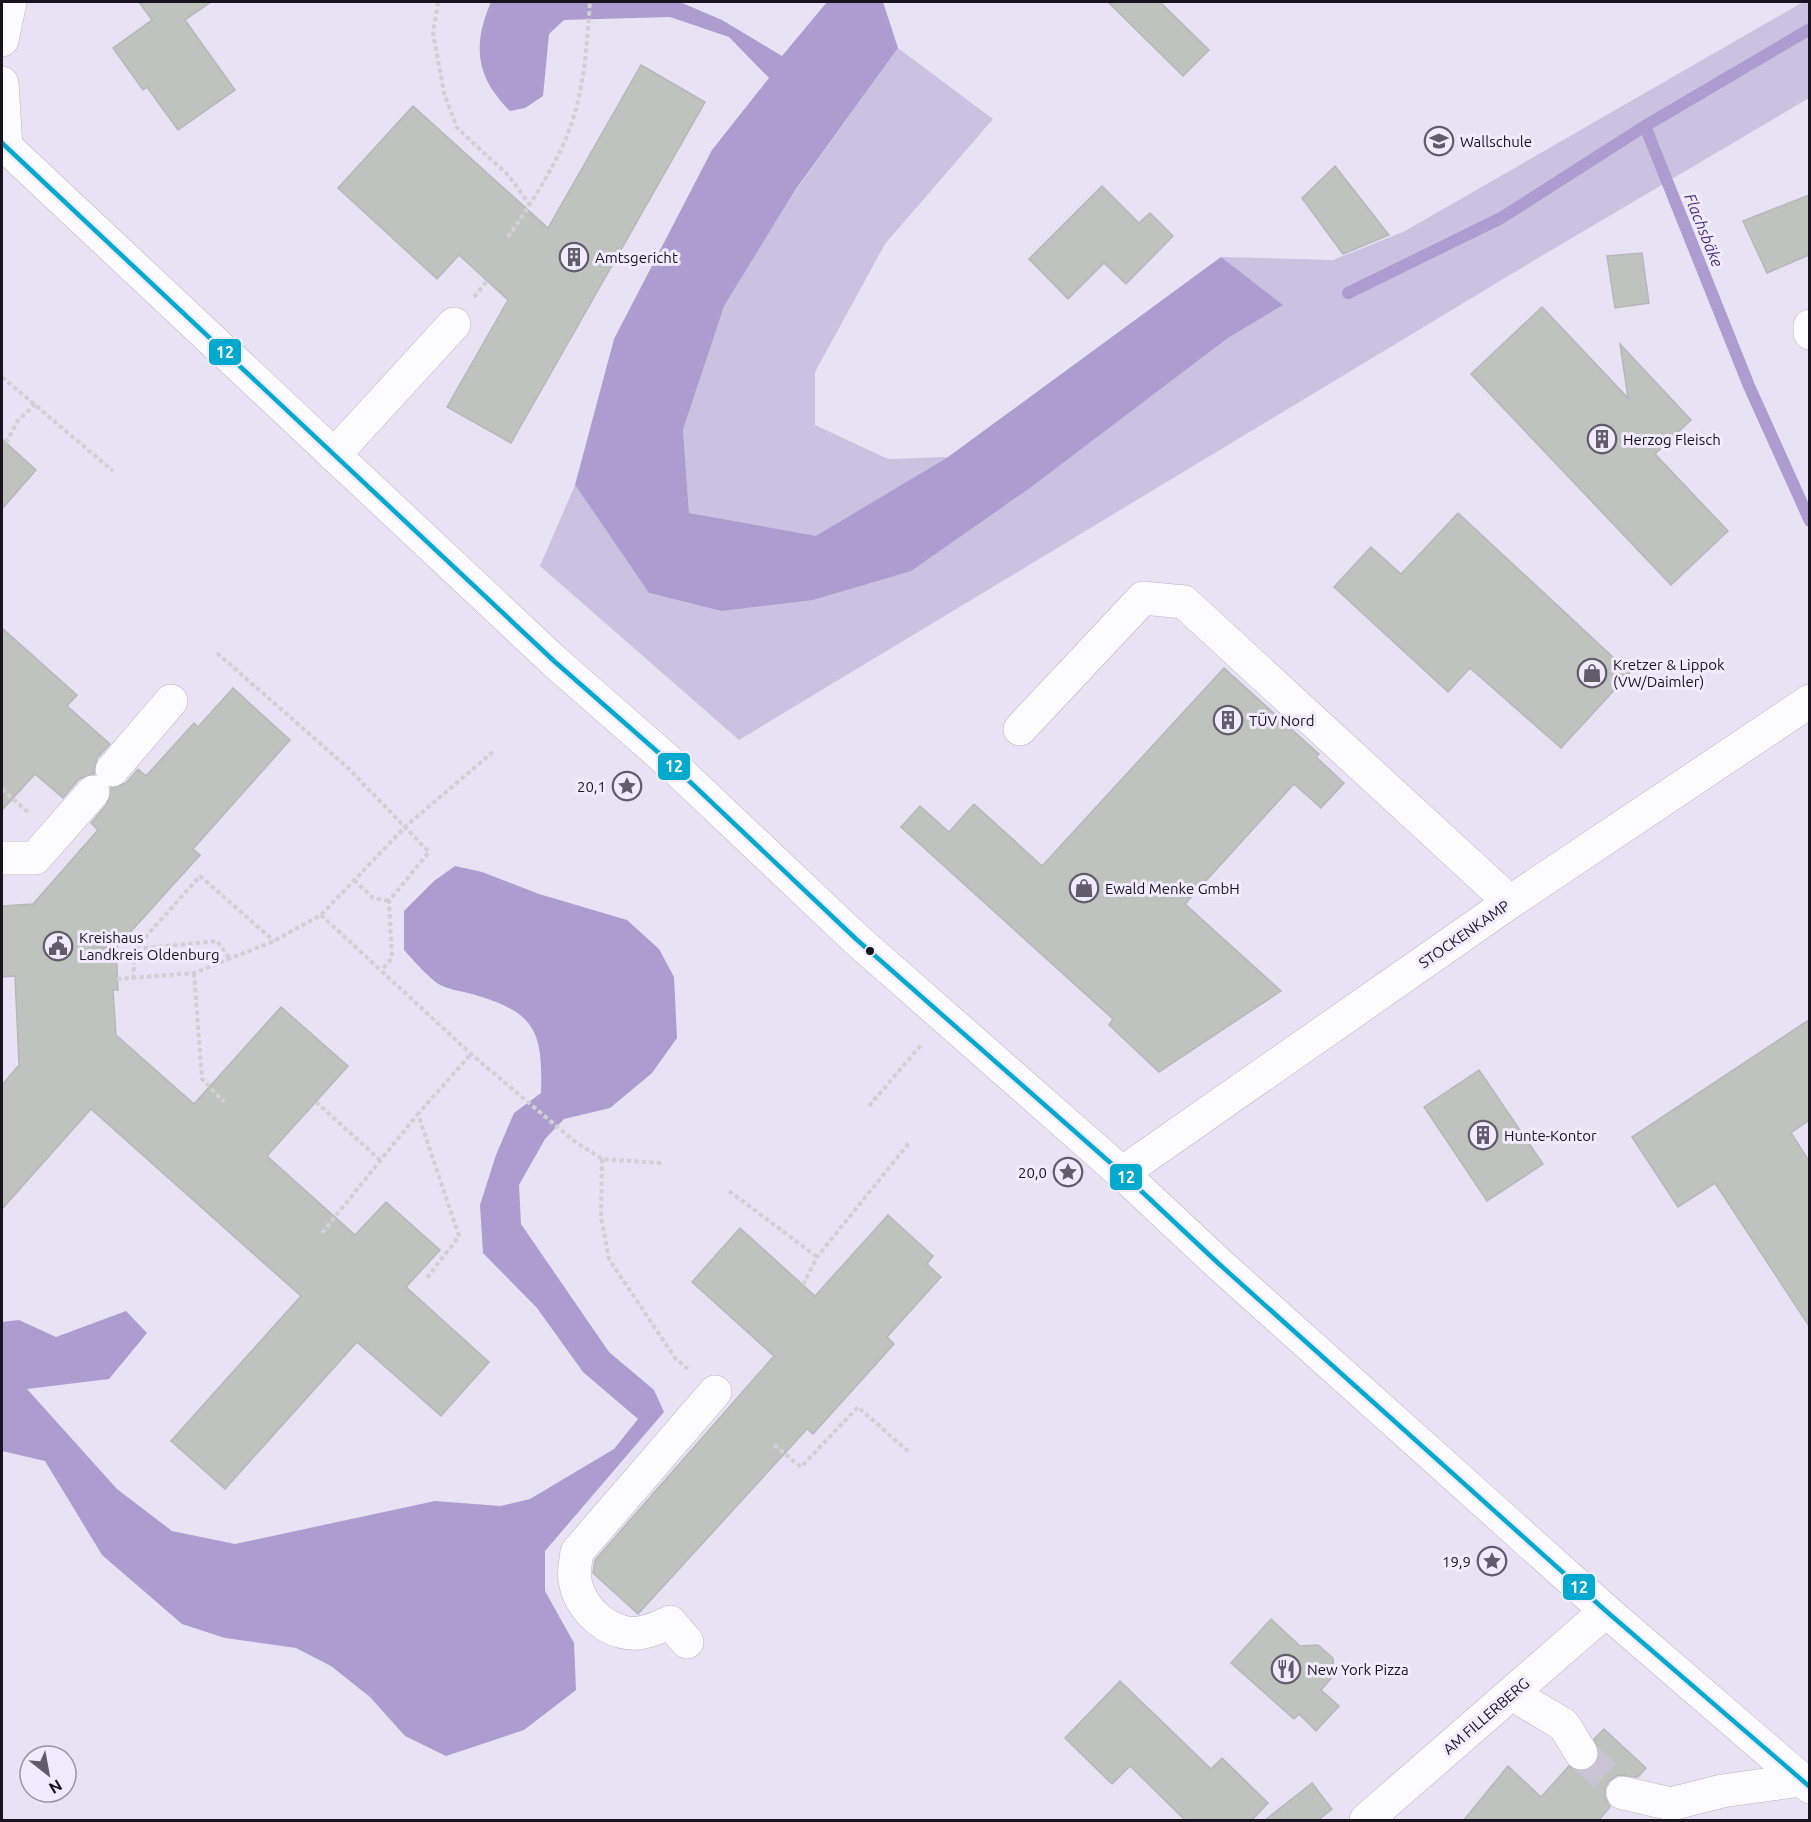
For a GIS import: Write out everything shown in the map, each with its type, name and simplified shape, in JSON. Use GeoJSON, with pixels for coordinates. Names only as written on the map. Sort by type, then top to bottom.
{"type":"FeatureCollection","features":[{"type":"Feature","properties":{"kind":"main road"},"geometry":{"type":"LineString","coordinates":[[2,40],[10,2]]}},
{"type":"Feature","properties":{"kind":"main road"},"geometry":{"type":"LineString","coordinates":[[2,83],[4,145],[554,661],[668,761],[855,939],[1122,1173],[1606,1611],[1805,1784]]}},
{"type":"Feature","properties":{"kind":"main road"},"geometry":{"type":"LineString","coordinates":[[333,455],[454,324]]}},
{"type":"Feature","properties":{"kind":"main road"},"geometry":{"type":"LineString","coordinates":[[1809,326],[1809,333]]}},
{"type":"Feature","properties":{"kind":"main road"},"geometry":{"type":"LineString","coordinates":[[1020,729],[1143,598],[1184,602],[1510,902]]}},
{"type":"Feature","properties":{"kind":"main road"},"geometry":{"type":"LineString","coordinates":[[2,858],[35,858],[171,701]]}},
{"type":"Feature","properties":{"kind":"main road","name":"STOCKENKAMP"},"geometry":{"type":"LineString","coordinates":[[1122,1173],[1510,902],[1809,702]]}},
{"type":"Feature","properties":{"kind":"main road"},"geometry":{"type":"LineString","coordinates":[[687,1642],[670,1622],[642,1633],[618,1632],[603,1624],[586,1605],[575,1581],[577,1552],[715,1392]]}},
{"type":"Feature","properties":{"kind":"main road","name":"AM FILLERBERG"},"geometry":{"type":"LineString","coordinates":[[1366,1821],[1606,1611]]}},
{"type":"Feature","properties":{"kind":"main road"},"geometry":{"type":"LineString","coordinates":[[1512,1694],[1564,1725],[1581,1753]]}},
{"type":"Feature","properties":{"kind":"main road"},"geometry":{"type":"LineString","coordinates":[[1623,1793],[1671,1804],[1722,1791],[1805,1784]]}},
{"type":"Feature","properties":{"kind":"path"},"geometry":{"type":"LineString","coordinates":[[438,2],[433,33],[444,93],[457,129],[509,176],[530,206]]}},
{"type":"Feature","properties":{"kind":"path"},"geometry":{"type":"LineString","coordinates":[[508,237],[530,206],[571,126],[585,64],[590,2]]}},
{"type":"Feature","properties":{"kind":"path"},"geometry":{"type":"LineString","coordinates":[[2,377],[113,471]]}},
{"type":"Feature","properties":{"kind":"path"},"geometry":{"type":"LineString","coordinates":[[6,443],[17,422],[35,404]]}},
{"type":"Feature","properties":{"kind":"path"},"geometry":{"type":"LineString","coordinates":[[217,652],[333,754],[429,852],[389,901],[392,958],[381,970]]}},
{"type":"Feature","properties":{"kind":"path"},"geometry":{"type":"LineString","coordinates":[[117,979],[194,974],[274,941],[321,915],[406,826],[494,751]]}},
{"type":"Feature","properties":{"kind":"path"},"geometry":{"type":"LineString","coordinates":[[133,979],[135,949],[200,876],[274,941]]}},
{"type":"Feature","properties":{"kind":"path"},"geometry":{"type":"LineString","coordinates":[[354,880],[373,898],[389,901]]}},
{"type":"Feature","properties":{"kind":"path"},"geometry":{"type":"LineString","coordinates":[[321,915],[471,1054],[574,1142],[603,1159],[662,1163]]}},
{"type":"Feature","properties":{"kind":"path"},"geometry":{"type":"LineString","coordinates":[[135,949],[217,941],[230,959]]}},
{"type":"Feature","properties":{"kind":"path"},"geometry":{"type":"LineString","coordinates":[[194,974],[202,1079],[224,1102]]}},
{"type":"Feature","properties":{"kind":"path"},"geometry":{"type":"LineString","coordinates":[[869,1106],[945,1017]]}},
{"type":"Feature","properties":{"kind":"path"},"geometry":{"type":"LineString","coordinates":[[322,1233],[418,1114],[471,1054]]}},
{"type":"Feature","properties":{"kind":"path"},"geometry":{"type":"LineString","coordinates":[[316,1102],[380,1160]]}},
{"type":"Feature","properties":{"kind":"path"},"geometry":{"type":"LineString","coordinates":[[418,1114],[459,1236],[427,1278]]}},
{"type":"Feature","properties":{"kind":"path"},"geometry":{"type":"LineString","coordinates":[[803,1285],[817,1257],[909,1143]]}},
{"type":"Feature","properties":{"kind":"path"},"geometry":{"type":"LineString","coordinates":[[603,1159],[601,1217],[609,1259],[675,1358],[715,1392]]}},
{"type":"Feature","properties":{"kind":"path"},"geometry":{"type":"LineString","coordinates":[[729,1191],[817,1257]]}},
{"type":"Feature","properties":{"kind":"path"},"geometry":{"type":"LineString","coordinates":[[774,1445],[801,1467],[858,1407],[910,1453]]}},
{"type":"Feature","properties":{"kind":"shaded area"},"geometry":{"type":"Polygon","coordinates":[[[491,2],[680,2],[722,20],[782,56],[827,2],[883,2],[898,48],[796,189],[724,306],[683,430],[689,513],[816,536],[948,457],[1221,257],[1283,305],[1228,338],[1030,488],[911,571],[813,600],[721,611],[649,593],[575,485],[614,339],[712,150],[769,78],[729,37],[670,17],[564,20],[549,34],[543,96],[525,108],[510,111],[490,86],[481,60],[481,33],[491,2]]]}},
{"type":"Feature","properties":{"kind":"shaded area"},"geometry":{"type":"Polygon","coordinates":[[[1803,2],[1809,2],[1809,98],[1533,261],[739,740],[540,566],[575,485],[649,593],[721,611],[910,571],[1030,488],[1228,338],[1282,305],[1221,257],[1333,260],[1405,231],[1803,2]]]}},
{"type":"Feature","properties":{"kind":"shaded area"},"geometry":{"type":"Polygon","coordinates":[[[898,48],[993,119],[885,244],[815,372],[815,425],[888,459],[948,457],[816,537],[689,513],[683,430],[724,305],[796,190],[898,48]]]}},
{"type":"Feature","properties":{"kind":"shaded area"},"geometry":{"type":"Polygon","coordinates":[[[455,866],[482,872],[539,894],[627,920],[659,949],[674,977],[677,1038],[652,1073],[610,1108],[564,1119],[545,1139],[519,1185],[521,1224],[609,1352],[654,1390],[664,1412],[545,1551],[545,1591],[574,1643],[576,1690],[524,1730],[446,1756],[405,1736],[370,1697],[331,1666],[296,1648],[225,1638],[182,1624],[102,1555],[45,1461],[2,1451],[2,1322],[19,1320],[56,1337],[126,1311],[147,1333],[109,1379],[27,1389],[117,1489],[172,1531],[235,1544],[435,1501],[500,1506],[530,1499],[614,1449],[638,1419],[583,1372],[537,1308],[483,1253],[480,1205],[496,1155],[514,1113],[541,1093],[540,1053],[531,1027],[522,1017],[510,1008],[493,1001],[440,985],[424,972],[404,950],[404,911],[434,881],[455,866]]]}},
{"type":"Feature","properties":{"kind":"building"},"geometry":{"type":"Polygon","coordinates":[[[139,2],[211,2],[185,20],[235,90],[178,130],[147,87],[143,90],[113,48],[152,20],[139,2]]]}},
{"type":"Feature","properties":{"kind":"building"},"geometry":{"type":"Polygon","coordinates":[[[1108,2],[1160,2],[1209,50],[1183,76],[1108,2]]]}},
{"type":"Feature","properties":{"kind":"building","name":"Amtsgericht"},"geometry":{"type":"Polygon","coordinates":[[[641,65],[705,102],[511,443],[447,407],[508,300],[459,255],[437,279],[338,188],[413,106],[548,228],[641,65]]]}},
{"type":"Feature","properties":{"kind":"building"},"geometry":{"type":"Polygon","coordinates":[[[1335,166],[1389,235],[1343,254],[1302,198],[1335,166]]]}},
{"type":"Feature","properties":{"kind":"building"},"geometry":{"type":"Polygon","coordinates":[[[1102,186],[1139,223],[1150,213],[1173,236],[1126,284],[1104,263],[1068,299],[1029,259],[1102,186]]]}},
{"type":"Feature","properties":{"kind":"building"},"geometry":{"type":"Polygon","coordinates":[[[1809,195],[1809,255],[1767,273],[1743,221],[1809,195]]]}},
{"type":"Feature","properties":{"kind":"building"},"geometry":{"type":"Polygon","coordinates":[[[1642,253],[1649,303],[1615,308],[1607,256],[1642,253]]]}},
{"type":"Feature","properties":{"kind":"building","name":"Herzog Fleisch"},"geometry":{"type":"Polygon","coordinates":[[[1542,307],[1628,398],[1620,344],[1691,420],[1655,454],[1728,531],[1671,585],[1471,374],[1542,307]]]}},
{"type":"Feature","properties":{"kind":"building"},"geometry":{"type":"Polygon","coordinates":[[[2,439],[36,470],[2,509],[2,439]]]}},
{"type":"Feature","properties":{"kind":"building"},"geometry":{"type":"Polygon","coordinates":[[[1458,513],[1630,673],[1561,748],[1470,668],[1448,692],[1334,587],[1371,547],[1401,574],[1458,513]]]}},
{"type":"Feature","properties":{"kind":"building"},"geometry":{"type":"Polygon","coordinates":[[[2,628],[77,695],[67,706],[110,744],[97,758],[94,774],[79,779],[63,798],[35,774],[2,810],[2,628]]]}},
{"type":"Feature","properties":{"kind":"building"},"geometry":{"type":"Polygon","coordinates":[[[1224,668],[1319,754],[1316,757],[1344,783],[1321,808],[1294,784],[1185,904],[1281,991],[1159,1072],[1109,1025],[1113,1019],[901,827],[920,806],[949,832],[974,804],[1042,866],[1224,668]]]}},
{"type":"Feature","properties":{"kind":"building","name":"Kreishaus Landkreis Oldenburg"},"geometry":{"type":"Polygon","coordinates":[[[233,688],[290,740],[193,849],[200,855],[116,948],[118,990],[113,990],[116,1035],[194,1104],[281,1007],[348,1066],[267,1156],[355,1235],[386,1202],[440,1250],[406,1287],[489,1362],[441,1416],[357,1342],[225,1489],[171,1441],[301,1296],[91,1109],[2,1209],[2,1085],[19,1065],[15,976],[2,977],[2,906],[33,904],[98,830],[91,823],[107,804],[111,788],[126,783],[138,769],[146,776],[194,723],[198,727],[233,688]]]}},
{"type":"Feature","properties":{"kind":"building"},"geometry":{"type":"Polygon","coordinates":[[[1809,1020],[1809,1120],[1791,1133],[1809,1161],[1809,1326],[1715,1183],[1678,1207],[1632,1137],[1809,1020]]]}},
{"type":"Feature","properties":{"kind":"building","name":"Hunte-Kontor"},"geometry":{"type":"Polygon","coordinates":[[[1479,1070],[1543,1164],[1487,1201],[1424,1107],[1479,1070]]]}},
{"type":"Feature","properties":{"kind":"building"},"geometry":{"type":"Polygon","coordinates":[[[888,1215],[933,1256],[927,1264],[941,1277],[887,1337],[894,1344],[813,1434],[807,1429],[638,1614],[593,1573],[595,1560],[774,1356],[692,1282],[740,1228],[815,1296],[888,1215]]]}},
{"type":"Feature","properties":{"kind":"building","name":"New York Pizza"},"geometry":{"type":"Polygon","coordinates":[[[1271,1619],[1300,1646],[1318,1645],[1333,1658],[1334,1675],[1321,1690],[1339,1706],[1316,1731],[1299,1714],[1294,1719],[1231,1663],[1271,1619]]]}},
{"type":"Feature","properties":{"kind":"building"},"geometry":{"type":"Polygon","coordinates":[[[1120,1681],[1211,1769],[1222,1758],[1268,1803],[1251,1821],[1186,1821],[1130,1766],[1112,1784],[1065,1738],[1120,1681]]]}},
{"type":"Feature","properties":{"kind":"building"},"geometry":{"type":"Polygon","coordinates":[[[1604,1729],[1646,1768],[1638,1777],[1618,1775],[1609,1781],[1605,1788],[1605,1798],[1610,1807],[1598,1821],[1463,1821],[1508,1766],[1541,1797],[1569,1766],[1581,1772],[1591,1769],[1600,1753],[1594,1739],[1604,1729]]]}},
{"type":"Feature","properties":{"kind":"building"},"geometry":{"type":"Polygon","coordinates":[[[1312,1783],[1332,1809],[1317,1821],[1264,1821],[1312,1783]]]}},
{"type":"Feature","properties":{"kind":"waterway","name":"Flachsbäke"},"geometry":{"type":"LineString","coordinates":[[1810,29],[1645,126],[1749,386],[1810,521]]}},
{"type":"Feature","properties":{"kind":"waterway"},"geometry":{"type":"LineString","coordinates":[[1348,293],[1501,218],[1645,126]]}},
{"type":"Feature","properties":{"kind":"tunnel"},"geometry":{"type":"LineString","coordinates":[[1581,1753],[1623,1793]]}},
{"type":"Feature","properties":{"kind":"transit line","name":"12"},"geometry":{"type":"LineString","coordinates":[[2,143],[554,661],[668,761],[856,939],[1122,1173],[1218,1263],[1606,1611],[1810,1787]]}},
{"type":"Feature","properties":{"kind":"place","name":"Wallschule"},"geometry":{"type":"Point","coordinates":[1439,141]}},
{"type":"Feature","properties":{"kind":"place","name":"Amtsgericht"},"geometry":{"type":"Point","coordinates":[574,257]}},
{"type":"Feature","properties":{"kind":"place","name":"Herzog Fleisch"},"geometry":{"type":"Point","coordinates":[1602,439]}},
{"type":"Feature","properties":{"kind":"place","name":"Kretzer & Lippok (VW/Daimler)"},"geometry":{"type":"Point","coordinates":[1592,673]}},
{"type":"Feature","properties":{"kind":"place","name":"TÜV Nord"},"geometry":{"type":"Point","coordinates":[1228,720]}},
{"type":"Feature","properties":{"kind":"place","name":"20,1"},"geometry":{"type":"Point","coordinates":[627,786]}},
{"type":"Feature","properties":{"kind":"place","name":"Ewald Menke GmbH"},"geometry":{"type":"Point","coordinates":[1084,888]}},
{"type":"Feature","properties":{"kind":"place","name":"Kreishaus Landkreis Oldenburg"},"geometry":{"type":"Point","coordinates":[58,946]}},
{"type":"Feature","properties":{"kind":"place","name":"Hunte-Kontor"},"geometry":{"type":"Point","coordinates":[1483,1135]}},
{"type":"Feature","properties":{"kind":"place","name":"20,0"},"geometry":{"type":"Point","coordinates":[1068,1172]}},
{"type":"Feature","properties":{"kind":"place","name":"19,9"},"geometry":{"type":"Point","coordinates":[1492,1561]}},
{"type":"Feature","properties":{"kind":"place","name":"New York Pizza"},"geometry":{"type":"Point","coordinates":[1286,1669]}}]}
